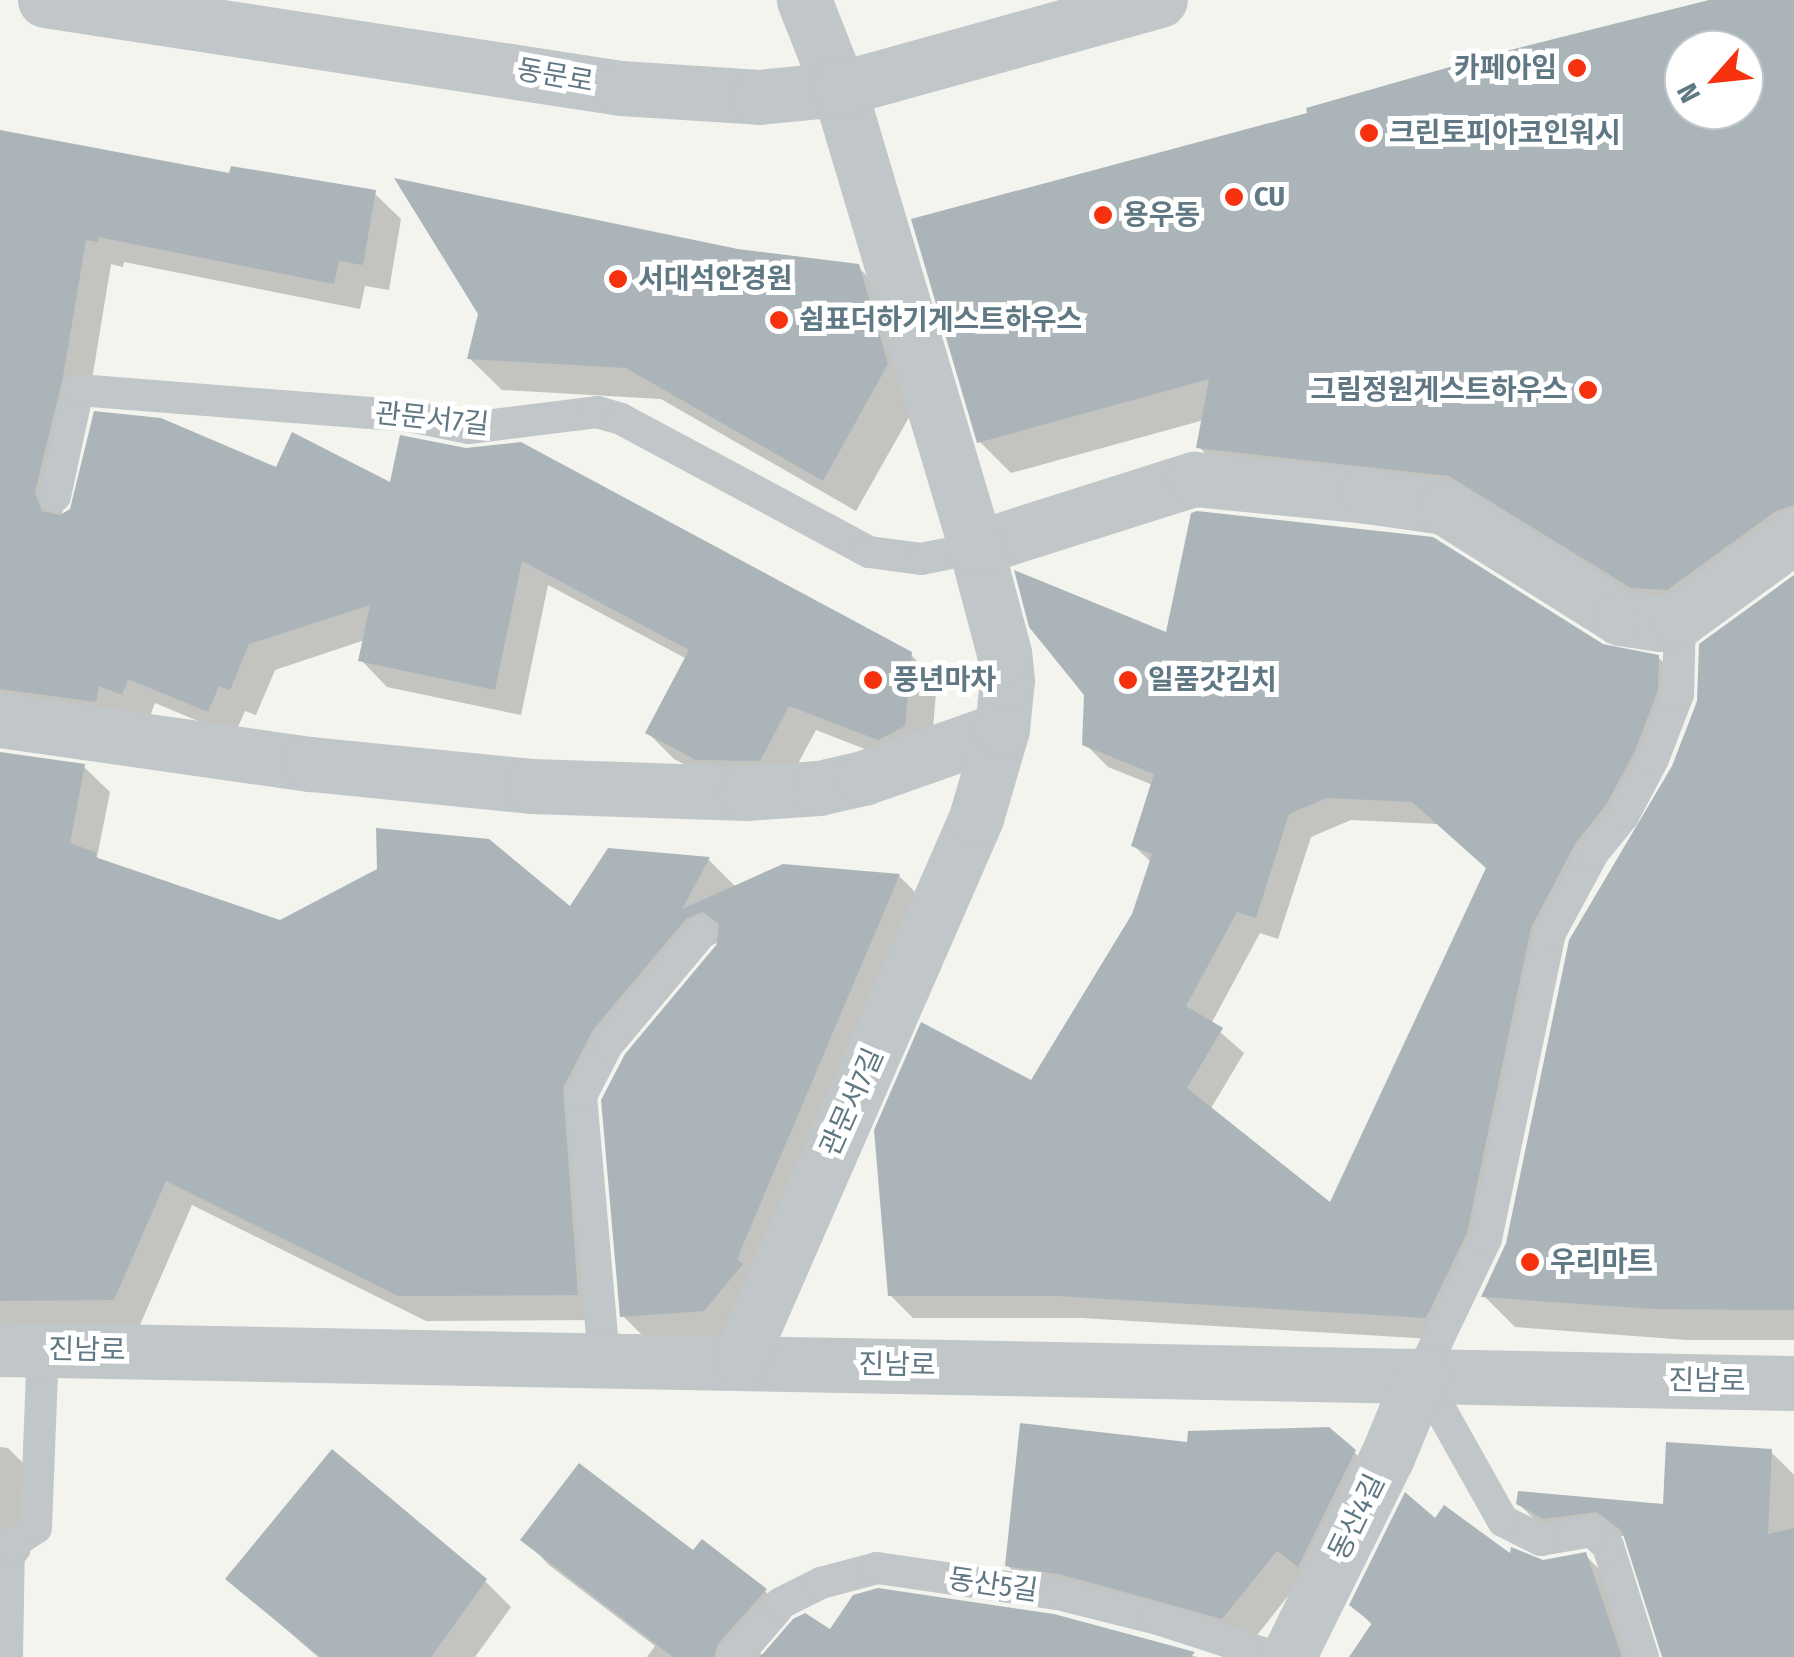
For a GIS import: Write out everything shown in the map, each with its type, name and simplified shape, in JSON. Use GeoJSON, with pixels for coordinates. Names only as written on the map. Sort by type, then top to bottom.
{"type":"FeatureCollection","features":[{"type":"Feature","properties":{"kind":"street","name":"동문로"},"geometry":{"type":"LineString","coordinates":[[44,0],[621,88],[759,97],[839,89],[1055,14],[1160,0]]}},
{"type":"Feature","properties":{"kind":"street","name":"관문서7길"},"geometry":{"type":"LineString","coordinates":[[739,1362],[976,818],[1002,729],[1004,653],[976,548],[839,89],[804,0]]}},
{"type":"Feature","properties":{"kind":"street"},"geometry":{"type":"LineString","coordinates":[[976,548],[1194,479],[1329,492],[1444,506],[1620,618],[1660,624],[1680,619],[1794,536]]}},
{"type":"Feature","properties":{"kind":"street"},"geometry":{"type":"LineString","coordinates":[[0,720],[311,764],[513,784],[746,793],[819,788],[863,778],[1002,729]]}},
{"type":"Feature","properties":{"kind":"street","name":"진남로"},"geometry":{"type":"LineString","coordinates":[[21,1349],[1794,1382]]}},
{"type":"Feature","properties":{"kind":"street","name":"동산4길"},"geometry":{"type":"LineString","coordinates":[[1288,1657],[1387,1457],[1420,1375]]}},
{"type":"Feature","properties":{"kind":"lane","name":"관문서7길"},"geometry":{"type":"LineString","coordinates":[[55,496],[78,390],[378,413],[469,428],[597,412],[621,419],[869,552],[921,560],[976,548]]}},
{"type":"Feature","properties":{"kind":"lane"},"geometry":{"type":"LineString","coordinates":[[1643,1657],[1608,1546],[1592,1532],[1542,1540],[1503,1521],[1420,1375],[1486,1239],[1550,933],[1570,891],[1623,816],[1653,758],[1678,694],[1680,619]]}},
{"type":"Feature","properties":{"kind":"lane"},"geometry":{"type":"LineString","coordinates":[[604,1359],[581,1096],[608,1042],[700,932]]}},
{"type":"Feature","properties":{"kind":"lane"},"geometry":{"type":"LineString","coordinates":[[7,1657],[5,1546],[36,1528],[21,1349]]}},
{"type":"Feature","properties":{"kind":"lane","name":"동산5길"},"geometry":{"type":"LineString","coordinates":[[733,1657],[781,1602],[821,1584],[877,1568],[1058,1594],[1158,1619],[1276,1657]]}},
{"type":"Feature","properties":{"kind":"building"},"geometry":{"type":"Polygon","coordinates":[[[1709,0],[1794,0],[1794,505],[1776,511],[1667,590],[1631,588],[1449,476],[1196,448],[1209,379],[977,443],[911,219],[1307,113],[1306,108],[1506,51],[1709,0]]]}},
{"type":"Feature","properties":{"kind":"building"},"geometry":{"type":"Polygon","coordinates":[[[0,130],[229,173],[231,166],[376,190],[363,265],[339,261],[334,284],[98,237],[98,242],[86,240],[63,377],[35,492],[42,511],[60,515],[70,509],[94,411],[161,418],[276,467],[292,432],[390,482],[400,435],[466,448],[521,442],[912,652],[905,726],[878,740],[789,706],[760,761],[696,760],[645,733],[689,650],[522,561],[495,690],[358,661],[370,605],[249,644],[230,690],[219,686],[208,712],[128,679],[122,695],[99,686],[96,702],[0,689],[0,130]]]}},
{"type":"Feature","properties":{"kind":"building"},"geometry":{"type":"Polygon","coordinates":[[[394,178],[738,249],[859,264],[888,364],[823,481],[626,368],[467,359],[478,314],[394,178]]]}},
{"type":"Feature","properties":{"kind":"building"},"geometry":{"type":"Polygon","coordinates":[[[1191,513],[1433,537],[1603,644],[1659,655],[1658,690],[1635,751],[1606,805],[1575,844],[1531,928],[1467,1233],[1426,1318],[1057,1296],[888,1296],[874,1130],[921,1022],[1031,1080],[1132,914],[1152,854],[1131,846],[1154,774],[1082,745],[1084,695],[1029,627],[1014,570],[1166,632],[1191,513]],[[1327,798],[1289,814],[1256,918],[1237,912],[1186,1006],[1223,1028],[1187,1088],[1330,1202],[1486,868],[1412,802],[1327,798]]]}},
{"type":"Feature","properties":{"kind":"building"},"geometry":{"type":"Polygon","coordinates":[[[1794,575],[1794,1310],[1654,1309],[1481,1297],[1506,1243],[1569,940],[1672,766],[1697,701],[1699,644],[1794,575]]]}},
{"type":"Feature","properties":{"kind":"building"},"geometry":{"type":"Polygon","coordinates":[[[0,752],[85,764],[70,843],[97,853],[95,857],[280,920],[377,869],[376,828],[489,839],[570,906],[608,848],[710,857],[682,909],[783,864],[900,874],[737,1259],[743,1264],[704,1311],[620,1317],[601,1100],[625,1054],[717,944],[719,924],[703,912],[686,919],[593,1030],[563,1088],[578,1295],[398,1296],[166,1181],[114,1300],[0,1301],[0,752]]]}},
{"type":"Feature","properties":{"kind":"building"},"geometry":{"type":"Polygon","coordinates":[[[1020,1423],[1187,1442],[1188,1431],[1329,1427],[1356,1450],[1298,1567],[1277,1551],[1222,1619],[1063,1575],[1005,1566],[1020,1423]]]}},
{"type":"Feature","properties":{"kind":"building"},"geometry":{"type":"Polygon","coordinates":[[[1666,1442],[1772,1449],[1768,1534],[1794,1528],[1794,1657],[1662,1657],[1622,1531],[1597,1512],[1544,1519],[1516,1504],[1518,1491],[1663,1504],[1666,1442]]]}},
{"type":"Feature","properties":{"kind":"building"},"geometry":{"type":"Polygon","coordinates":[[[332,1449],[487,1579],[431,1657],[320,1657],[225,1579],[332,1449]]]}},
{"type":"Feature","properties":{"kind":"building"},"geometry":{"type":"Polygon","coordinates":[[[579,1463],[693,1550],[702,1539],[767,1589],[718,1644],[714,1657],[673,1657],[520,1540],[579,1463]]]}},
{"type":"Feature","properties":{"kind":"building"},"geometry":{"type":"Polygon","coordinates":[[[1405,1492],[1435,1518],[1444,1505],[1510,1553],[1511,1547],[1543,1560],[1586,1552],[1622,1657],[1349,1657],[1372,1623],[1349,1605],[1405,1492]]]}},
{"type":"Feature","properties":{"kind":"building"},"geometry":{"type":"Polygon","coordinates":[[[878,1588],[1054,1614],[1195,1652],[1191,1657],[760,1657],[793,1619],[805,1613],[830,1629],[853,1595],[878,1588]]]}},
{"type":"Feature","properties":{"kind":"place","name":"카페아임"},"geometry":{"type":"Point","coordinates":[1577,68]}},
{"type":"Feature","properties":{"kind":"place","name":"크린토피아코인워시"},"geometry":{"type":"Point","coordinates":[1369,133]}},
{"type":"Feature","properties":{"kind":"place","name":"CU"},"geometry":{"type":"Point","coordinates":[1234,197]}},
{"type":"Feature","properties":{"kind":"place","name":"용우동"},"geometry":{"type":"Point","coordinates":[1103,215]}},
{"type":"Feature","properties":{"kind":"place","name":"서대석안경원"},"geometry":{"type":"Point","coordinates":[618,279]}},
{"type":"Feature","properties":{"kind":"place","name":"쉼표더하기게스트하우스"},"geometry":{"type":"Point","coordinates":[779,320]}},
{"type":"Feature","properties":{"kind":"place","name":"그림정원게스트하우스"},"geometry":{"type":"Point","coordinates":[1588,390]}},
{"type":"Feature","properties":{"kind":"place","name":"풍년마차"},"geometry":{"type":"Point","coordinates":[873,680]}},
{"type":"Feature","properties":{"kind":"place","name":"일품갓김치"},"geometry":{"type":"Point","coordinates":[1128,680]}},
{"type":"Feature","properties":{"kind":"place","name":"우리마트"},"geometry":{"type":"Point","coordinates":[1530,1262]}}]}
